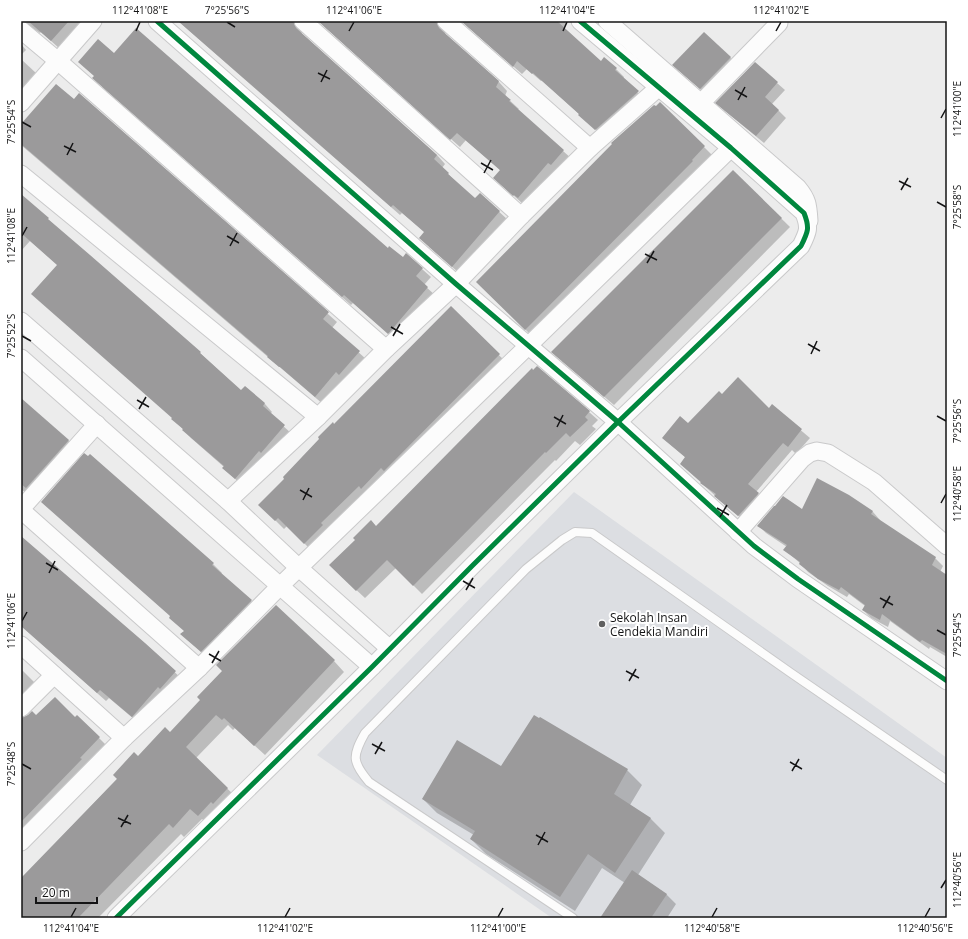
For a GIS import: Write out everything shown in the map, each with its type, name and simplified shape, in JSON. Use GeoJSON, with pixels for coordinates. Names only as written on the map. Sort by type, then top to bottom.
{"type":"FeatureCollection","features":[{"type":"Feature","properties":{"kind":"street"},"geometry":{"type":"LineString","coordinates":[[21,103],[93,21]]}},
{"type":"Feature","properties":{"kind":"street"},"geometry":{"type":"LineString","coordinates":[[157,21],[456,284],[618,422],[754,546],[798,579],[947,681]]}},
{"type":"Feature","properties":{"kind":"street"},"geometry":{"type":"LineString","coordinates":[[303,21],[520,216]]}},
{"type":"Feature","properties":{"kind":"street"},"geometry":{"type":"LineString","coordinates":[[446,21],[590,148]]}},
{"type":"Feature","properties":{"kind":"street"},"geometry":{"type":"LineString","coordinates":[[580,21],[804,213],[809,225]]}},
{"type":"Feature","properties":{"kind":"street"},"geometry":{"type":"LineString","coordinates":[[116,918],[390,650],[478,560],[618,422],[801,246],[809,225],[808,207],[805,196],[798,188],[607,21]]}},
{"type":"Feature","properties":{"kind":"street"},"geometry":{"type":"LineString","coordinates":[[701,103],[779,23]]}},
{"type":"Feature","properties":{"kind":"street"},"geometry":{"type":"LineString","coordinates":[[21,30],[386,349]]}},
{"type":"Feature","properties":{"kind":"street"},"geometry":{"type":"LineString","coordinates":[[228,501],[318,417],[386,349],[456,284],[520,216],[590,148],[658,88]]}},
{"type":"Feature","properties":{"kind":"street"},"geometry":{"type":"LineString","coordinates":[[21,842],[124,738],[199,668],[280,586],[730,148]]}},
{"type":"Feature","properties":{"kind":"street"},"geometry":{"type":"LineString","coordinates":[[21,174],[318,417]]}},
{"type":"Feature","properties":{"kind":"street"},"geometry":{"type":"LineString","coordinates":[[21,321],[228,501],[299,568],[390,650]]}},
{"type":"Feature","properties":{"kind":"street"},"geometry":{"type":"LineString","coordinates":[[40,375],[58,354]]}},
{"type":"Feature","properties":{"kind":"street"},"geometry":{"type":"LineString","coordinates":[[21,358],[372,667]]}},
{"type":"Feature","properties":{"kind":"street"},"geometry":{"type":"LineString","coordinates":[[97,424],[21,510],[199,668]]}},
{"type":"Feature","properties":{"kind":"street"},"geometry":{"type":"LineString","coordinates":[[738,532],[802,459],[810,452],[817,450],[828,453],[874,482],[947,546]]}},
{"type":"Feature","properties":{"kind":"street"},"geometry":{"type":"LineString","coordinates":[[21,645],[124,738]]}},
{"type":"Feature","properties":{"kind":"street"},"geometry":{"type":"LineString","coordinates":[[21,708],[54,675]]}},
{"type":"Feature","properties":{"kind":"lane"},"geometry":{"type":"LineString","coordinates":[[573,918],[370,782],[359,770],[355,761],[357,747],[365,733],[526,569],[562,540],[575,532],[592,533],[791,674],[947,780]]}},
{"type":"Feature","properties":{"kind":"shaded area","name":"Sekolah Insan Cendekia Mandiri"},"geometry":{"type":"Polygon","coordinates":[[[574,492],[947,758],[947,918],[552,918],[317,755],[574,492]]]}},
{"type":"Feature","properties":{"kind":"building"},"geometry":{"type":"Polygon","coordinates":[[[28,21],[69,21],[51,41],[28,21]]]}},
{"type":"Feature","properties":{"kind":"building"},"geometry":{"type":"Polygon","coordinates":[[[178,21],[293,21],[296,28],[437,155],[434,159],[449,173],[448,174],[475,198],[480,193],[500,211],[452,267],[419,238],[424,232],[393,205],[391,207],[178,21]]]}},
{"type":"Feature","properties":{"kind":"building"},"geometry":{"type":"Polygon","coordinates":[[[318,21],[436,21],[439,28],[499,81],[496,87],[511,100],[509,101],[564,150],[551,165],[548,163],[518,198],[514,195],[513,196],[493,178],[500,170],[457,133],[450,140],[318,21]]]}},
{"type":"Feature","properties":{"kind":"building"},"geometry":{"type":"Polygon","coordinates":[[[461,21],[557,21],[601,61],[604,57],[617,68],[615,70],[639,91],[595,130],[533,73],[532,74],[517,61],[513,67],[461,21]]]}},
{"type":"Feature","properties":{"kind":"building"},"geometry":{"type":"Polygon","coordinates":[[[136,28],[388,248],[389,246],[403,257],[406,253],[423,268],[416,276],[428,287],[388,334],[344,295],[342,297],[92,78],[94,76],[78,62],[98,39],[114,53],[136,28]]]}},
{"type":"Feature","properties":{"kind":"building"},"geometry":{"type":"Polygon","coordinates":[[[704,32],[731,57],[700,89],[672,65],[704,32]]]}},
{"type":"Feature","properties":{"kind":"building"},"geometry":{"type":"Polygon","coordinates":[[[755,62],[778,82],[765,97],[779,110],[756,136],[715,103],[755,62]]]}},
{"type":"Feature","properties":{"kind":"building"},"geometry":{"type":"Polygon","coordinates":[[[56,84],[74,99],[79,93],[329,312],[323,319],[360,351],[339,375],[336,372],[315,397],[21,144],[21,124],[56,84]]]}},
{"type":"Feature","properties":{"kind":"building"},"geometry":{"type":"Polygon","coordinates":[[[660,102],[705,146],[692,160],[693,161],[525,330],[476,282],[612,144],[611,143],[654,105],[656,106],[660,102]]]}},
{"type":"Feature","properties":{"kind":"building"},"geometry":{"type":"Polygon","coordinates":[[[733,170],[782,218],[604,397],[551,352],[733,170]]]}},
{"type":"Feature","properties":{"kind":"building"},"geometry":{"type":"Polygon","coordinates":[[[21,194],[201,352],[200,353],[241,390],[245,386],[265,403],[263,406],[285,425],[261,453],[259,451],[235,479],[222,468],[224,466],[182,430],[183,429],[171,419],[172,418],[31,294],[57,265],[21,233],[21,194]]]}},
{"type":"Feature","properties":{"kind":"building"},"geometry":{"type":"Polygon","coordinates":[[[451,306],[500,354],[384,471],[381,468],[361,489],[359,486],[321,523],[323,525],[304,544],[278,518],[275,521],[258,505],[284,479],[283,477],[319,439],[318,437],[333,422],[334,424],[451,306]]]}},
{"type":"Feature","properties":{"kind":"building"},"geometry":{"type":"Polygon","coordinates":[[[537,366],[590,411],[585,417],[588,420],[570,437],[566,433],[546,453],[545,452],[413,586],[387,560],[356,591],[329,565],[355,540],[353,538],[371,520],[376,526],[532,368],[533,370],[537,366]]]}},
{"type":"Feature","properties":{"kind":"building"},"geometry":{"type":"Polygon","coordinates":[[[738,377],[769,408],[772,404],[802,429],[788,447],[783,443],[748,484],[759,493],[738,516],[714,496],[716,494],[700,483],[701,482],[680,464],[685,457],[662,438],[680,416],[688,423],[719,391],[722,394],[738,377]]]}},
{"type":"Feature","properties":{"kind":"building"},"geometry":{"type":"Polygon","coordinates":[[[21,398],[69,440],[26,488],[21,484],[21,398]]]}},
{"type":"Feature","properties":{"kind":"building"},"geometry":{"type":"Polygon","coordinates":[[[84,453],[88,456],[90,454],[214,563],[212,565],[252,600],[201,652],[180,634],[184,631],[169,618],[170,616],[41,502],[84,453]]]}},
{"type":"Feature","properties":{"kind":"building"},"geometry":{"type":"Polygon","coordinates":[[[817,478],[849,495],[873,511],[871,514],[936,557],[932,565],[947,575],[947,654],[922,640],[920,642],[882,614],[880,620],[862,610],[865,605],[841,587],[839,590],[818,579],[799,564],[800,562],[783,550],[787,545],[757,526],[783,496],[802,509],[817,478]]]}},
{"type":"Feature","properties":{"kind":"building"},"geometry":{"type":"Polygon","coordinates":[[[21,536],[176,671],[160,689],[158,687],[132,717],[100,690],[97,693],[21,626],[21,536]]]}},
{"type":"Feature","properties":{"kind":"building"},"geometry":{"type":"Polygon","coordinates":[[[276,605],[335,660],[254,746],[224,718],[222,720],[216,715],[186,747],[228,788],[213,804],[211,802],[198,816],[190,809],[173,828],[169,824],[78,918],[21,918],[21,878],[117,779],[113,775],[134,752],[138,756],[165,727],[170,732],[200,700],[197,697],[222,671],[216,665],[276,605]]]}},
{"type":"Feature","properties":{"kind":"building"},"geometry":{"type":"Polygon","coordinates":[[[55,697],[75,717],[77,715],[100,737],[80,758],[82,759],[21,822],[21,718],[28,715],[32,711],[36,715],[55,697]]]}},
{"type":"Feature","properties":{"kind":"building"},"geometry":{"type":"Polygon","coordinates":[[[534,715],[539,718],[540,717],[628,769],[614,794],[651,818],[615,873],[588,854],[560,897],[470,839],[475,831],[422,799],[457,740],[501,766],[534,715]]]}},
{"type":"Feature","properties":{"kind":"building"},"geometry":{"type":"Polygon","coordinates":[[[632,870],[667,894],[651,918],[600,918],[632,870]]]}},
{"type":"Feature","properties":{"kind":"cycle path"},"geometry":{"type":"LineString","coordinates":[[157,21],[456,284],[618,422],[754,546],[798,579],[947,681]]}},
{"type":"Feature","properties":{"kind":"cycle path"},"geometry":{"type":"LineString","coordinates":[[116,918],[372,667],[618,422],[801,246],[808,226],[804,213],[731,148],[580,21]]}},
{"type":"Feature","properties":{"kind":"place","name":"Sekolah Insan Cendekia Mandiri"},"geometry":{"type":"Point","coordinates":[602,624]}}]}
